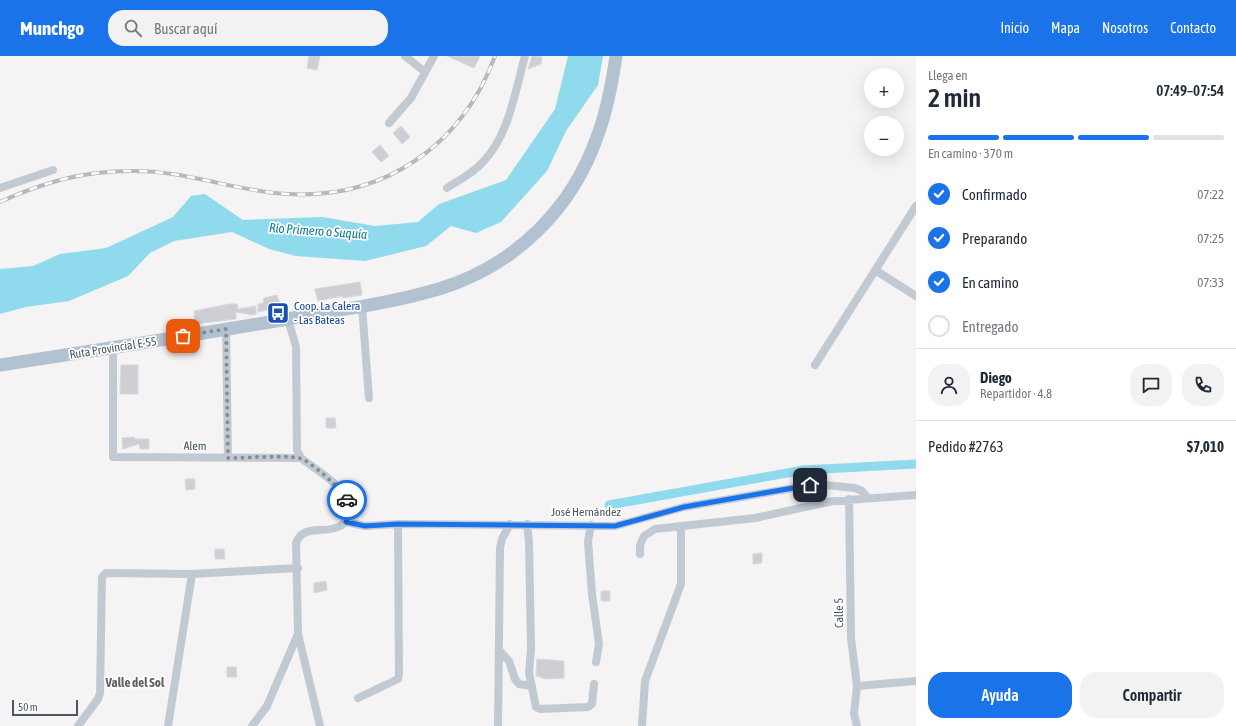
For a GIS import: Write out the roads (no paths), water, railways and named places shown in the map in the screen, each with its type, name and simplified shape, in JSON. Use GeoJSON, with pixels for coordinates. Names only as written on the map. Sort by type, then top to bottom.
{"type":"FeatureCollection","features":[{"type":"Feature","properties":{"kind":"main road","name":"Ruta Provincial E-55"},"geometry":{"type":"LineString","coordinates":[[0,365],[113,348],[362,306],[424,293],[471,277],[509,255],[544,225],[565,200],[590,154],[606,109],[616,56]]}},
{"type":"Feature","properties":{"kind":"street"},"geometry":{"type":"LineString","coordinates":[[405,56],[425,72]]}},
{"type":"Feature","properties":{"kind":"street"},"geometry":{"type":"LineString","coordinates":[[389,123],[411,98],[434,56]]}},
{"type":"Feature","properties":{"kind":"street"},"geometry":{"type":"LineString","coordinates":[[447,188],[482,164],[495,146],[506,122],[525,56]]}},
{"type":"Feature","properties":{"kind":"street"},"geometry":{"type":"LineString","coordinates":[[0,188],[53,170]]}},
{"type":"Feature","properties":{"kind":"street"},"geometry":{"type":"LineString","coordinates":[[815,365],[916,206]]}},
{"type":"Feature","properties":{"kind":"street"},"geometry":{"type":"LineString","coordinates":[[875,270],[916,296]]}},
{"type":"Feature","properties":{"kind":"street"},"geometry":{"type":"LineString","coordinates":[[362,306],[369,398]]}},
{"type":"Feature","properties":{"kind":"street"},"geometry":{"type":"LineString","coordinates":[[288,319],[296,347],[297,450],[301,458],[344,493],[348,502],[349,512],[346,522],[338,528],[304,532],[298,537],[296,543],[298,568],[298,634],[320,726]]}},
{"type":"Feature","properties":{"kind":"street"},"geometry":{"type":"LineString","coordinates":[[226,329],[228,458]]}},
{"type":"Feature","properties":{"kind":"street","name":"Alem"},"geometry":{"type":"LineString","coordinates":[[113,348],[113,457],[301,458]]}},
{"type":"Feature","properties":{"kind":"street","name":"José Hernández"},"geometry":{"type":"LineString","coordinates":[[346,522],[365,526],[398,524],[615,526],[627,524],[684,507],[810,485],[832,485],[855,488],[862,491],[867,497]]}},
{"type":"Feature","properties":{"kind":"street"},"geometry":{"type":"LineString","coordinates":[[640,554],[642,540],[648,532],[755,518],[849,499],[916,495]]}},
{"type":"Feature","properties":{"kind":"street","name":"Calle 5"},"geometry":{"type":"LineString","coordinates":[[849,499],[851,638],[857,686],[854,714],[857,726]]}},
{"type":"Feature","properties":{"kind":"street"},"geometry":{"type":"LineString","coordinates":[[358,698],[398,679],[399,675],[398,524]]}},
{"type":"Feature","properties":{"kind":"street"},"geometry":{"type":"LineString","coordinates":[[498,726],[500,548],[502,539],[510,524]]}},
{"type":"Feature","properties":{"kind":"street"},"geometry":{"type":"LineString","coordinates":[[527,524],[529,542],[531,649],[529,673],[536,707],[588,707],[592,704],[594,684]]}},
{"type":"Feature","properties":{"kind":"street"},"geometry":{"type":"LineString","coordinates":[[591,525],[588,541],[591,587],[599,638],[596,662]]}},
{"type":"Feature","properties":{"kind":"street"},"geometry":{"type":"LineString","coordinates":[[642,726],[645,681],[681,584],[681,527]]}},
{"type":"Feature","properties":{"kind":"street"},"geometry":{"type":"LineString","coordinates":[[78,726],[98,699],[100,693],[102,577],[106,573],[192,574],[298,568]]}},
{"type":"Feature","properties":{"kind":"street"},"geometry":{"type":"LineString","coordinates":[[168,726],[192,574]]}},
{"type":"Feature","properties":{"kind":"street"},"geometry":{"type":"LineString","coordinates":[[252,726],[267,706],[298,634]]}},
{"type":"Feature","properties":{"kind":"street"},"geometry":{"type":"LineString","coordinates":[[499,650],[509,661],[519,684],[532,686]]}},
{"type":"Feature","properties":{"kind":"street"},"geometry":{"type":"LineString","coordinates":[[857,686],[916,682]]}},
{"type":"Feature","properties":{"kind":"water","name":"Río Primero o Suquía"},"geometry":{"type":"Polygon","coordinates":[[[568,56],[603,56],[598,85],[566,131],[547,171],[501,222],[476,233],[451,226],[426,246],[365,261],[296,256],[269,249],[232,232],[174,241],[150,253],[128,276],[69,301],[26,307],[0,314],[0,269],[33,266],[60,254],[106,248],[173,217],[191,196],[205,194],[243,220],[322,217],[375,226],[418,222],[439,204],[506,180],[555,109],[568,56]]]}},
{"type":"Feature","properties":{"kind":"waterway"},"geometry":{"type":"LineString","coordinates":[[609,505],[804,470],[916,464]]}},
{"type":"Feature","properties":{"kind":"railway"},"geometry":{"type":"LineString","coordinates":[[0,202],[48,183],[64,179],[96,173],[131,171],[170,174],[248,189],[287,194],[322,193],[355,188],[386,177],[415,161],[440,141],[462,116],[481,88],[495,56]]}},
{"type":"Feature","properties":{"kind":"place","name":"Coop. La Calera - Las Bateas"},"geometry":{"type":"Point","coordinates":[278,313]}},
{"type":"Feature","properties":{"kind":"district","name":"Valle del Sol"},"geometry":{"type":"Point","coordinates":[135,682]}}]}
